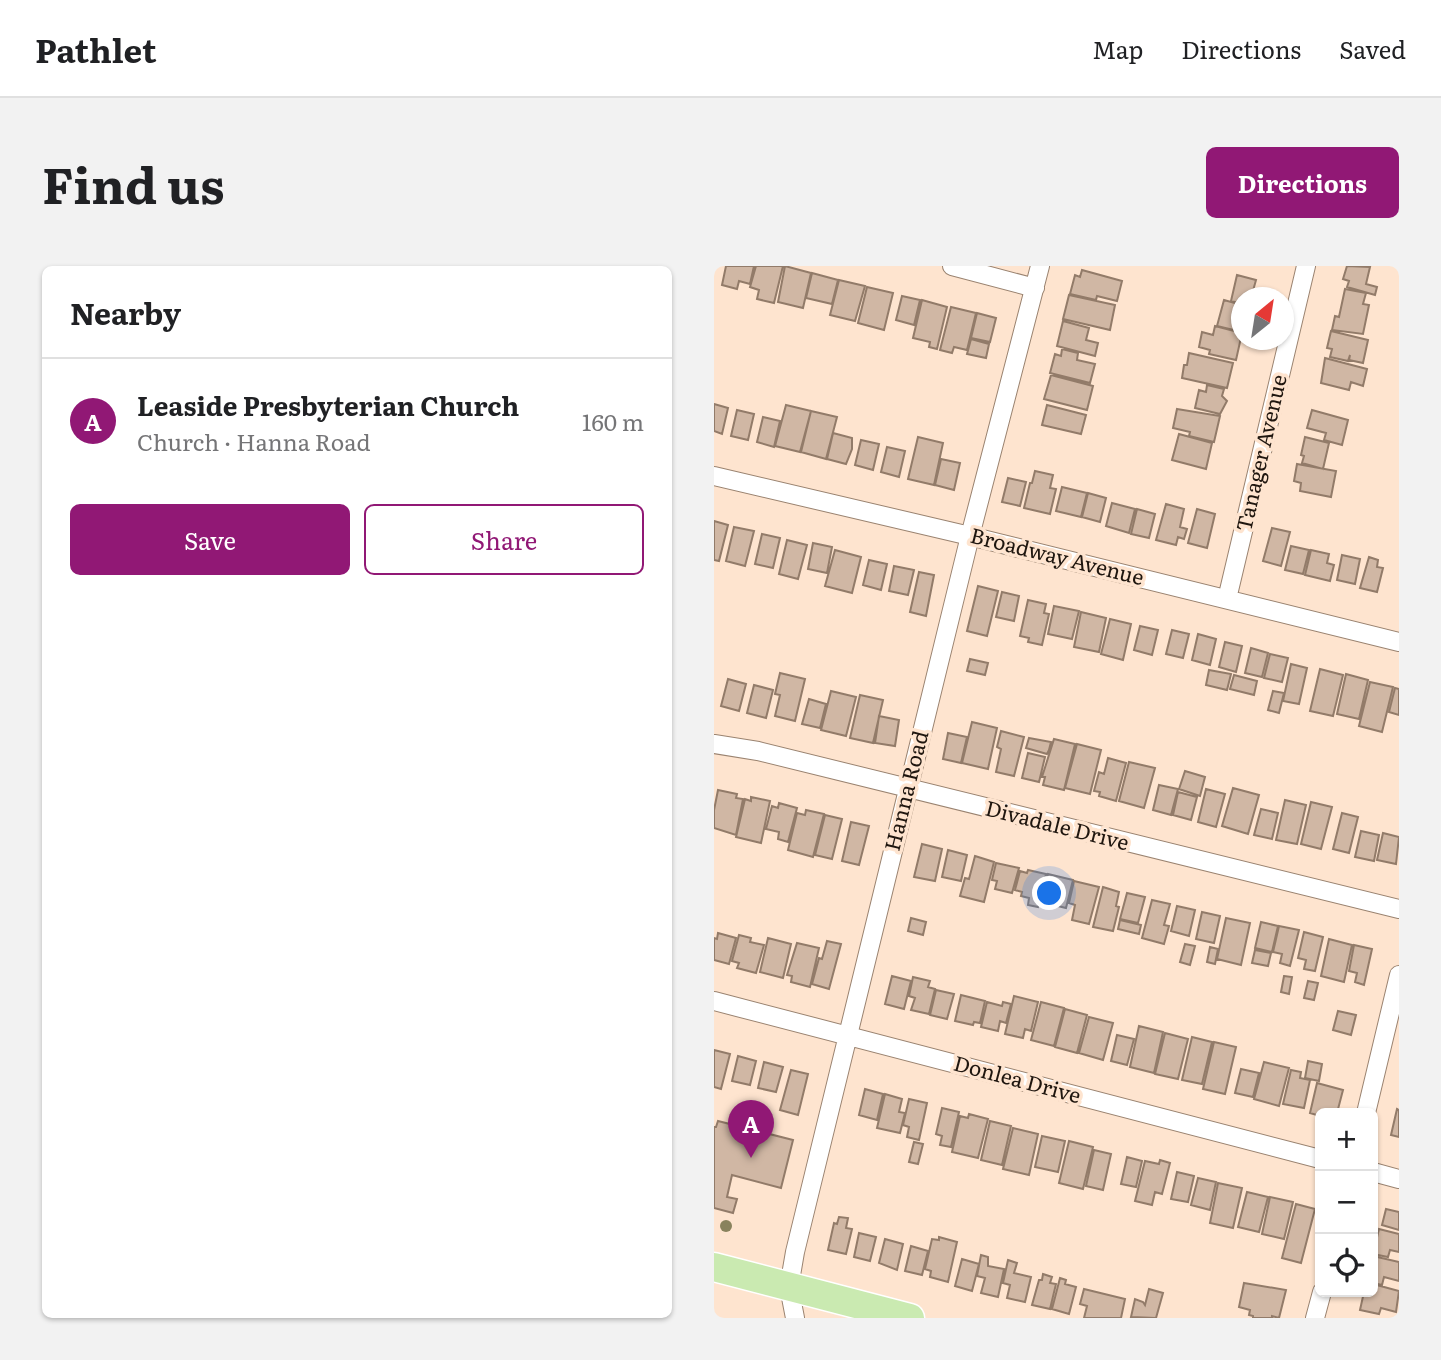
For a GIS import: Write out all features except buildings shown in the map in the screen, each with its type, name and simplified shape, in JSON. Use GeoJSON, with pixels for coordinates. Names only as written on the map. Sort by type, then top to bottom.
{"type":"FeatureCollection","features":[{"type":"Feature","properties":{"kind":"main road"},"geometry":{"type":"LineString","coordinates":[[714,1267],[910,1318]]}},
{"type":"Feature","properties":{"kind":"street"},"geometry":{"type":"LineString","coordinates":[[952,266],[1035,288]]}},
{"type":"Feature","properties":{"kind":"street","name":"Hanna Road"},"geometry":{"type":"LineString","coordinates":[[795,1318],[789,1287],[793,1258],[970,536],[1040,266]]}},
{"type":"Feature","properties":{"kind":"street","name":"Tanager Avenue"},"geometry":{"type":"LineString","coordinates":[[1227,599],[1306,266]]}},
{"type":"Feature","properties":{"kind":"street","name":"Broadway Avenue"},"geometry":{"type":"LineString","coordinates":[[714,476],[1399,642]]}},
{"type":"Feature","properties":{"kind":"street","name":"Divadale Drive"},"geometry":{"type":"LineString","coordinates":[[714,744],[758,751],[1399,909]]}},
{"type":"Feature","properties":{"kind":"street"},"geometry":{"type":"LineString","coordinates":[[1367,1108],[1399,975]]}},
{"type":"Feature","properties":{"kind":"street","name":"Donlea Drive"},"geometry":{"type":"LineString","coordinates":[[714,1001],[1315,1158]]}},
{"type":"Feature","properties":{"kind":"street"},"geometry":{"type":"LineString","coordinates":[[1378,1173],[1399,1179]]}},
{"type":"Feature","properties":{"kind":"street"},"geometry":{"type":"LineString","coordinates":[[1315,1318],[1321,1297]]}},
{"type":"Feature","properties":{"kind":"place","name":"Leaside Presbyterian Church"},"geometry":{"type":"Point","coordinates":[751,1158]}}]}
